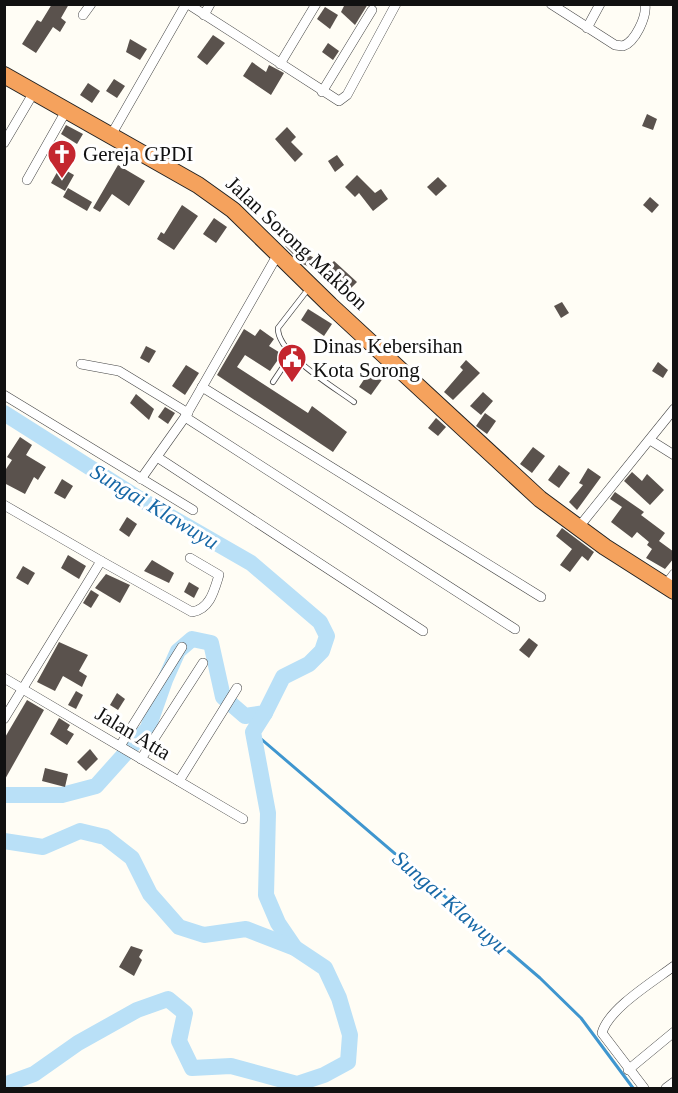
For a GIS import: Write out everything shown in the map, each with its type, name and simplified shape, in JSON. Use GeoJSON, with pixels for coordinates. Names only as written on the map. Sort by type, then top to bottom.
{"type":"FeatureCollection","features":[{"type":"Feature","properties":{"kind":"highway","name":"Jalan Sorong Makbon"},"geometry":{"type":"LineString","coordinates":[[4,75],[198,185],[233,210],[310,286],[540,499],[578,528],[671,584]]}},
{"type":"Feature","properties":{"kind":"street"},"geometry":{"type":"LineString","coordinates":[[83,15],[91,4]]}},
{"type":"Feature","properties":{"kind":"street"},"geometry":{"type":"LineString","coordinates":[[110,136],[187,4],[338,101],[344,99],[396,4]]}},
{"type":"Feature","properties":{"kind":"street"},"geometry":{"type":"LineString","coordinates":[[204,15],[210,4]]}},
{"type":"Feature","properties":{"kind":"street"},"geometry":{"type":"LineString","coordinates":[[280,64],[316,4]]}},
{"type":"Feature","properties":{"kind":"street"},"geometry":{"type":"LineString","coordinates":[[551,4],[615,45],[628,44],[645,12],[645,4]]}},
{"type":"Feature","properties":{"kind":"street"},"geometry":{"type":"LineString","coordinates":[[587,28],[600,4]]}},
{"type":"Feature","properties":{"kind":"street"},"geometry":{"type":"LineString","coordinates":[[322,92],[372,10]]}},
{"type":"Feature","properties":{"kind":"street"},"geometry":{"type":"LineString","coordinates":[[4,143],[33,92]]}},
{"type":"Feature","properties":{"kind":"street"},"geometry":{"type":"LineString","coordinates":[[27,180],[66,111]]}},
{"type":"Feature","properties":{"kind":"street"},"geometry":{"type":"LineString","coordinates":[[141,479],[186,415],[278,254]]}},
{"type":"Feature","properties":{"kind":"street"},"geometry":{"type":"LineString","coordinates":[[81,364],[119,371],[515,629]]}},
{"type":"Feature","properties":{"kind":"street"},"geometry":{"type":"LineString","coordinates":[[202,387],[541,597]]}},
{"type":"Feature","properties":{"kind":"street"},"geometry":{"type":"LineString","coordinates":[[4,395],[193,510]]}},
{"type":"Feature","properties":{"kind":"street"},"geometry":{"type":"LineString","coordinates":[[578,528],[607,489],[674,409]]}},
{"type":"Feature","properties":{"kind":"street"},"geometry":{"type":"LineString","coordinates":[[650,440],[674,455]]}},
{"type":"Feature","properties":{"kind":"street"},"geometry":{"type":"LineString","coordinates":[[157,458],[423,631]]}},
{"type":"Feature","properties":{"kind":"street"},"geometry":{"type":"LineString","coordinates":[[4,505],[192,612],[202,610],[207,605],[219,575],[190,558]]}},
{"type":"Feature","properties":{"kind":"street"},"geometry":{"type":"LineString","coordinates":[[4,719],[101,561]]}},
{"type":"Feature","properties":{"kind":"street"},"geometry":{"type":"LineString","coordinates":[[120,746],[182,647]]}},
{"type":"Feature","properties":{"kind":"street"},"geometry":{"type":"LineString","coordinates":[[141,759],[203,663]]}},
{"type":"Feature","properties":{"kind":"street","name":"Jalan Atta"},"geometry":{"type":"LineString","coordinates":[[4,678],[243,819]]}},
{"type":"Feature","properties":{"kind":"street"},"geometry":{"type":"LineString","coordinates":[[179,781],[237,688]]}},
{"type":"Feature","properties":{"kind":"street"},"geometry":{"type":"LineString","coordinates":[[644,1089],[605,1040],[603,1028],[615,1012],[674,966]]}},
{"type":"Feature","properties":{"kind":"street"},"geometry":{"type":"LineString","coordinates":[[628,1070],[674,1032]]}},
{"type":"Feature","properties":{"kind":"street"},"geometry":{"type":"LineString","coordinates":[[666,1089],[674,1082]]}},
{"type":"Feature","properties":{"kind":"lane"},"geometry":{"type":"LineString","coordinates":[[310,286],[278,328],[280,340],[291,355],[354,402]]}},
{"type":"Feature","properties":{"kind":"lane"},"geometry":{"type":"LineString","coordinates":[[273,382],[291,355]]}},
{"type":"Feature","properties":{"kind":"building"},"geometry":{"type":"Polygon","coordinates":[[[52,4],[69,4],[61,18],[66,22],[60,32],[53,27],[36,53],[22,44],[37,20],[41,22],[52,4]]]}},
{"type":"Feature","properties":{"kind":"building"},"geometry":{"type":"Polygon","coordinates":[[[345,4],[368,4],[355,25],[341,12],[345,4]]]}},
{"type":"Feature","properties":{"kind":"building"},"geometry":{"type":"Polygon","coordinates":[[[325,7],[338,15],[330,29],[317,19],[325,7]]]}},
{"type":"Feature","properties":{"kind":"building"},"geometry":{"type":"Polygon","coordinates":[[[213,35],[225,43],[207,65],[197,57],[213,35]]]}},
{"type":"Feature","properties":{"kind":"building"},"geometry":{"type":"Polygon","coordinates":[[[130,39],[147,49],[140,60],[126,52],[130,39]]]}},
{"type":"Feature","properties":{"kind":"building"},"geometry":{"type":"Polygon","coordinates":[[[328,43],[339,51],[333,60],[322,52],[328,43]]]}},
{"type":"Feature","properties":{"kind":"building"},"geometry":{"type":"Polygon","coordinates":[[[252,62],[266,72],[269,65],[284,73],[271,95],[243,76],[252,62]]]}},
{"type":"Feature","properties":{"kind":"building"},"geometry":{"type":"Polygon","coordinates":[[[114,79],[125,86],[117,98],[106,91],[114,79]]]}},
{"type":"Feature","properties":{"kind":"building"},"geometry":{"type":"Polygon","coordinates":[[[88,83],[100,91],[92,103],[80,95],[88,83]]]}},
{"type":"Feature","properties":{"kind":"building"},"geometry":{"type":"Polygon","coordinates":[[[647,114],[657,119],[653,130],[642,126],[647,114]]]}},
{"type":"Feature","properties":{"kind":"building"},"geometry":{"type":"Polygon","coordinates":[[[66,125],[83,134],[77,144],[61,134],[66,125]]]}},
{"type":"Feature","properties":{"kind":"building"},"geometry":{"type":"Polygon","coordinates":[[[287,127],[296,137],[291,142],[303,154],[295,162],[275,139],[287,127]]]}},
{"type":"Feature","properties":{"kind":"building"},"geometry":{"type":"Polygon","coordinates":[[[337,155],[344,165],[335,172],[328,161],[337,155]]]}},
{"type":"Feature","properties":{"kind":"building"},"geometry":{"type":"Polygon","coordinates":[[[118,165],[145,181],[129,206],[112,194],[100,212],[93,208],[118,165]]]}},
{"type":"Feature","properties":{"kind":"building","name":"Gereja GPDI"},"geometry":{"type":"Polygon","coordinates":[[[60,167],[74,175],[65,191],[51,183],[60,167]]]}},
{"type":"Feature","properties":{"kind":"building"},"geometry":{"type":"Polygon","coordinates":[[[357,175],[375,193],[381,189],[388,199],[373,211],[359,193],[355,197],[345,187],[357,175]]]}},
{"type":"Feature","properties":{"kind":"building"},"geometry":{"type":"Polygon","coordinates":[[[438,177],[447,186],[436,196],[427,187],[438,177]]]}},
{"type":"Feature","properties":{"kind":"building"},"geometry":{"type":"Polygon","coordinates":[[[68,188],[92,202],[87,211],[63,197],[68,188]]]}},
{"type":"Feature","properties":{"kind":"building"},"geometry":{"type":"Polygon","coordinates":[[[650,197],[659,205],[652,213],[643,205],[650,197]]]}},
{"type":"Feature","properties":{"kind":"building"},"geometry":{"type":"Polygon","coordinates":[[[182,205],[198,216],[174,250],[157,239],[161,232],[164,234],[182,205]]]}},
{"type":"Feature","properties":{"kind":"building"},"geometry":{"type":"Polygon","coordinates":[[[214,218],[227,227],[216,243],[203,234],[214,218]]]}},
{"type":"Feature","properties":{"kind":"building"},"geometry":{"type":"Polygon","coordinates":[[[299,244],[307,250],[304,253],[330,265],[334,261],[357,282],[347,292],[318,265],[316,270],[303,264],[285,246],[295,250],[299,244]]]}},
{"type":"Feature","properties":{"kind":"building"},"geometry":{"type":"Polygon","coordinates":[[[562,302],[569,313],[561,318],[554,306],[562,302]]]}},
{"type":"Feature","properties":{"kind":"building"},"geometry":{"type":"Polygon","coordinates":[[[308,309],[332,324],[324,336],[301,320],[308,309]]]}},
{"type":"Feature","properties":{"kind":"building"},"geometry":{"type":"Polygon","coordinates":[[[244,329],[255,336],[260,329],[274,339],[269,346],[282,354],[270,371],[245,355],[237,367],[308,413],[312,406],[347,432],[333,452],[217,375],[244,329]]]}},
{"type":"Feature","properties":{"kind":"building"},"geometry":{"type":"Polygon","coordinates":[[[146,346],[156,351],[149,363],[140,358],[146,346]]]}},
{"type":"Feature","properties":{"kind":"building"},"geometry":{"type":"Polygon","coordinates":[[[466,360],[480,373],[453,400],[444,392],[463,370],[460,367],[466,360]]]}},
{"type":"Feature","properties":{"kind":"building"},"geometry":{"type":"Polygon","coordinates":[[[658,362],[668,370],[663,378],[652,371],[658,362]]]}},
{"type":"Feature","properties":{"kind":"building"},"geometry":{"type":"Polygon","coordinates":[[[186,365],[199,373],[185,395],[172,386],[186,365]]]}},
{"type":"Feature","properties":{"kind":"building"},"geometry":{"type":"Polygon","coordinates":[[[373,366],[386,374],[371,395],[359,387],[373,366]]]}},
{"type":"Feature","properties":{"kind":"building"},"geometry":{"type":"Polygon","coordinates":[[[483,392],[493,401],[481,415],[470,406],[483,392]]]}},
{"type":"Feature","properties":{"kind":"building"},"geometry":{"type":"Polygon","coordinates":[[[136,394],[154,409],[149,420],[130,403],[136,394]]]}},
{"type":"Feature","properties":{"kind":"building"},"geometry":{"type":"Polygon","coordinates":[[[165,407],[175,413],[168,424],[158,417],[165,407]]]}},
{"type":"Feature","properties":{"kind":"building"},"geometry":{"type":"Polygon","coordinates":[[[485,413],[496,421],[487,434],[476,426],[485,413]]]}},
{"type":"Feature","properties":{"kind":"building"},"geometry":{"type":"Polygon","coordinates":[[[436,418],[446,427],[438,436],[428,428],[436,418]]]}},
{"type":"Feature","properties":{"kind":"building"},"geometry":{"type":"Polygon","coordinates":[[[20,437],[32,445],[26,455],[46,467],[38,480],[34,477],[25,494],[4,483],[4,472],[12,460],[7,457],[20,437]]]}},
{"type":"Feature","properties":{"kind":"building"},"geometry":{"type":"Polygon","coordinates":[[[533,447],[545,456],[532,473],[520,464],[533,447]]]}},
{"type":"Feature","properties":{"kind":"building"},"geometry":{"type":"Polygon","coordinates":[[[559,465],[570,473],[559,488],[548,480],[559,465]]]}},
{"type":"Feature","properties":{"kind":"building"},"geometry":{"type":"Polygon","coordinates":[[[588,468],[601,477],[577,510],[569,502],[583,485],[579,483],[588,468]]]}},
{"type":"Feature","properties":{"kind":"building"},"geometry":{"type":"Polygon","coordinates":[[[632,472],[642,481],[647,474],[664,490],[650,505],[624,481],[632,472]]]}},
{"type":"Feature","properties":{"kind":"building"},"geometry":{"type":"Polygon","coordinates":[[[62,479],[73,486],[65,499],[54,493],[62,479]]]}},
{"type":"Feature","properties":{"kind":"building"},"geometry":{"type":"Polygon","coordinates":[[[615,492],[644,512],[641,515],[665,533],[659,541],[674,552],[674,558],[665,569],[646,558],[652,549],[647,545],[649,542],[637,532],[632,538],[611,522],[622,507],[610,499],[615,492]]]}},
{"type":"Feature","properties":{"kind":"building"},"geometry":{"type":"Polygon","coordinates":[[[127,517],[137,524],[129,537],[119,530],[127,517]]]}},
{"type":"Feature","properties":{"kind":"building"},"geometry":{"type":"Polygon","coordinates":[[[562,528],[594,552],[588,561],[582,556],[570,572],[560,565],[572,549],[556,536],[562,528]]]}},
{"type":"Feature","properties":{"kind":"building"},"geometry":{"type":"Polygon","coordinates":[[[68,555],[86,566],[79,579],[61,568],[68,555]]]}},
{"type":"Feature","properties":{"kind":"building"},"geometry":{"type":"Polygon","coordinates":[[[152,560],[174,573],[169,583],[144,571],[152,560]]]}},
{"type":"Feature","properties":{"kind":"building"},"geometry":{"type":"Polygon","coordinates":[[[23,566],[35,573],[28,585],[16,578],[23,566]]]}},
{"type":"Feature","properties":{"kind":"building"},"geometry":{"type":"Polygon","coordinates":[[[106,574],[130,585],[120,603],[95,588],[106,574]]]}},
{"type":"Feature","properties":{"kind":"building"},"geometry":{"type":"Polygon","coordinates":[[[189,582],[199,588],[194,598],[184,592],[189,582]]]}},
{"type":"Feature","properties":{"kind":"building"},"geometry":{"type":"Polygon","coordinates":[[[91,590],[99,595],[91,608],[83,603],[91,590]]]}},
{"type":"Feature","properties":{"kind":"building"},"geometry":{"type":"Polygon","coordinates":[[[529,638],[538,645],[529,658],[519,650],[529,638]]]}},
{"type":"Feature","properties":{"kind":"building"},"geometry":{"type":"Polygon","coordinates":[[[59,642],[88,655],[79,671],[87,676],[82,687],[63,676],[55,691],[37,682],[59,642]]]}},
{"type":"Feature","properties":{"kind":"building"},"geometry":{"type":"Polygon","coordinates":[[[76,691],[83,695],[76,709],[68,705],[76,691]]]}},
{"type":"Feature","properties":{"kind":"building"},"geometry":{"type":"Polygon","coordinates":[[[117,693],[125,699],[118,710],[110,705],[117,693]]]}},
{"type":"Feature","properties":{"kind":"building"},"geometry":{"type":"Polygon","coordinates":[[[27,700],[44,710],[4,781],[4,739],[27,700]]]}},
{"type":"Feature","properties":{"kind":"building"},"geometry":{"type":"Polygon","coordinates":[[[59,718],[70,725],[67,730],[74,734],[67,745],[50,734],[59,718]]]}},
{"type":"Feature","properties":{"kind":"building"},"geometry":{"type":"Polygon","coordinates":[[[90,749],[98,759],[86,771],[77,762],[90,749]]]}},
{"type":"Feature","properties":{"kind":"building"},"geometry":{"type":"Polygon","coordinates":[[[45,768],[68,774],[65,787],[42,781],[45,768]]]}},
{"type":"Feature","properties":{"kind":"building"},"geometry":{"type":"Polygon","coordinates":[[[131,946],[143,950],[139,957],[142,960],[134,976],[119,967],[131,946]]]}},
{"type":"Feature","properties":{"kind":"waterway","name":"Sungai Klawuyu"},"geometry":{"type":"LineString","coordinates":[[4,413],[138,498],[251,563],[320,622],[327,636],[322,651],[309,664],[283,677],[265,713],[245,716],[223,697],[211,643],[192,639],[178,651],[148,728],[96,786],[62,795],[4,795]]}},
{"type":"Feature","properties":{"kind":"waterway","name":"Sungai Klawuyu"},"geometry":{"type":"LineString","coordinates":[[265,713],[253,732],[268,813],[266,895],[278,923],[295,948]]}},
{"type":"Feature","properties":{"kind":"waterway","name":"Sungai Klawuyu"},"geometry":{"type":"LineString","coordinates":[[253,732],[540,978],[581,1018],[633,1088]]}},
{"type":"Feature","properties":{"kind":"waterway","name":"Sungai Klawuyu"},"geometry":{"type":"LineString","coordinates":[[4,841],[43,847],[80,831],[105,837],[132,858],[150,894],[179,927],[204,935],[246,929],[295,948],[325,968],[339,998],[350,1035],[348,1062],[324,1075],[297,1084],[231,1066],[192,1068],[179,1041],[185,1013],[168,999],[137,1010],[78,1043],[34,1074],[4,1085]]}},
{"type":"Feature","properties":{"kind":"place","name":"Gereja GPDI"},"geometry":{"type":"Point","coordinates":[62,180]}},
{"type":"Feature","properties":{"kind":"place","name":"Dinas Kebersihan Kota Sorong"},"geometry":{"type":"Point","coordinates":[292,384]}}]}
